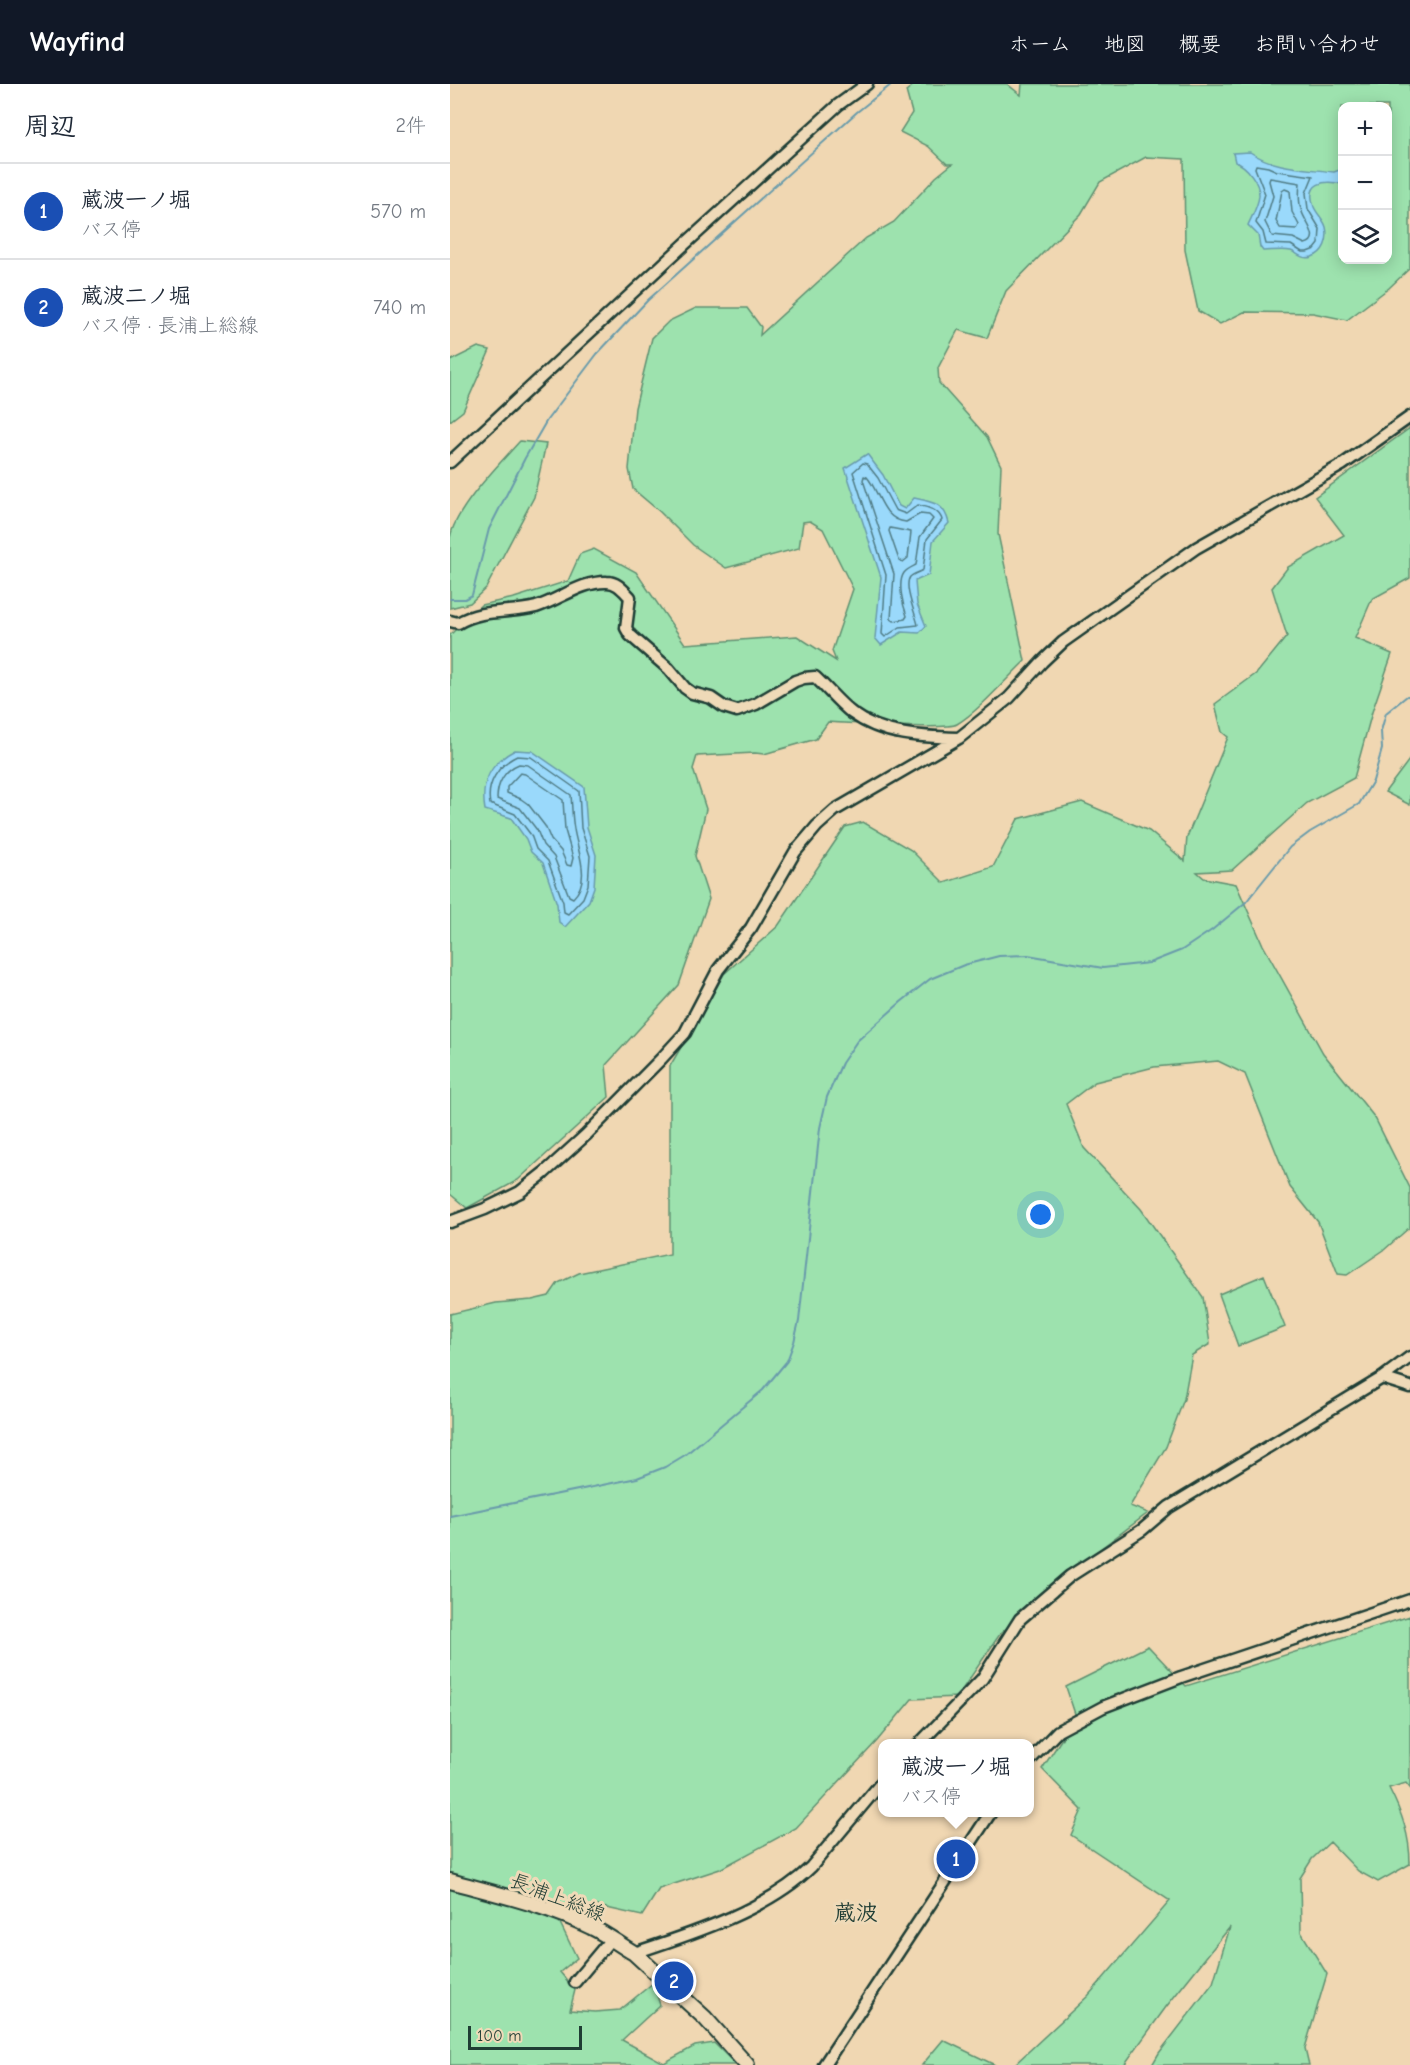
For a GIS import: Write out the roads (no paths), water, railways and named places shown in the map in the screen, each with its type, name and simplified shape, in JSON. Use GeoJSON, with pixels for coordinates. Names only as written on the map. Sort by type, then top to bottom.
{"type":"FeatureCollection","features":[{"type":"Feature","properties":{"kind":"main road","name":"長浦上総線"},"geometry":{"type":"LineString","coordinates":[[450,1881],[528,1902],[591,1927],[634,1953],[705,2018],[747,2065]]}},
{"type":"Feature","properties":{"kind":"street"},"geometry":{"type":"LineString","coordinates":[[450,462],[838,105],[867,84]]}},
{"type":"Feature","properties":{"kind":"street"},"geometry":{"type":"LineString","coordinates":[[450,1222],[485,1209],[520,1192],[544,1173],[586,1135],[677,1042],[685,1033],[718,970],[752,927],[795,852],[817,826],[835,810],[959,738],[1010,698],[1063,642],[1196,549],[1342,465],[1410,417]]}},
{"type":"Feature","properties":{"kind":"street"},"geometry":{"type":"LineString","coordinates":[[450,621],[458,623],[468,616],[490,611],[536,606],[596,583],[614,583],[630,597],[626,628],[630,635],[669,669],[692,693],[711,698],[724,707],[737,711],[756,704],[795,681],[815,677],[852,713],[870,722],[915,737],[959,738]]}},
{"type":"Feature","properties":{"kind":"street"},"geometry":{"type":"LineString","coordinates":[[923,1739],[982,1679],[1020,1619],[1070,1576],[1133,1536],[1177,1502],[1382,1378],[1410,1357]]}},
{"type":"Feature","properties":{"kind":"street"},"geometry":{"type":"LineString","coordinates":[[1382,1378],[1410,1387]]}},
{"type":"Feature","properties":{"kind":"street"},"geometry":{"type":"LineString","coordinates":[[1034,1755],[1058,1731],[1103,1707],[1180,1677],[1410,1600]]}},
{"type":"Feature","properties":{"kind":"street"},"geometry":{"type":"LineString","coordinates":[[634,1953],[711,1926],[749,1908],[799,1878],[811,1867],[878,1787]]}},
{"type":"Feature","properties":{"kind":"street"},"geometry":{"type":"LineString","coordinates":[[824,2065],[988,1817]]}},
{"type":"Feature","properties":{"kind":"street"},"geometry":{"type":"LineString","coordinates":[[575,1982],[611,1939]]}},
{"type":"Feature","properties":{"kind":"water"},"geometry":{"type":"Polygon","coordinates":[[[1250,152],[1270,162],[1290,167],[1338,170],[1338,183],[1323,183],[1314,188],[1312,192],[1314,207],[1325,224],[1327,232],[1325,245],[1320,252],[1306,258],[1291,251],[1263,251],[1258,235],[1248,225],[1255,211],[1259,191],[1248,171],[1235,162],[1233,153],[1250,152]]]}},
{"type":"Feature","properties":{"kind":"water"},"geometry":{"type":"Polygon","coordinates":[[[867,454],[883,475],[899,506],[905,509],[914,498],[932,502],[941,507],[949,523],[933,541],[929,575],[915,581],[917,604],[926,626],[919,633],[902,632],[881,645],[875,638],[881,577],[845,468],[867,454]]]}},
{"type":"Feature","properties":{"kind":"water"},"geometry":{"type":"Polygon","coordinates":[[[515,750],[532,751],[584,787],[587,827],[596,855],[594,887],[589,901],[565,927],[559,922],[557,904],[543,863],[531,852],[526,839],[511,818],[485,810],[484,791],[489,774],[499,761],[515,750]]]}},
{"type":"Feature","properties":{"kind":"waterway"},"geometry":{"type":"LineString","coordinates":[[450,599],[465,599],[472,595],[489,529],[525,458],[547,420],[597,354],[648,300],[857,112],[892,84]]}},
{"type":"Feature","properties":{"kind":"waterway"},"geometry":{"type":"LineString","coordinates":[[450,1516],[637,1478],[665,1467],[685,1455],[763,1390],[787,1361],[794,1342],[799,1321],[820,1128],[827,1097],[842,1063],[857,1041],[930,979],[964,965],[999,956],[1028,955],[1103,968],[1149,963],[1182,950],[1212,930],[1246,902],[1290,847],[1310,832],[1359,804],[1373,781],[1382,749],[1381,731],[1386,713],[1410,696]]}},
{"type":"Feature","properties":{"kind":"place","name":"蔵波一ノ堀"},"geometry":{"type":"Point","coordinates":[956,1859]}},
{"type":"Feature","properties":{"kind":"place","name":"蔵波二ノ堀"},"geometry":{"type":"Point","coordinates":[674,1981]}},
{"type":"Feature","properties":{"kind":"district","name":"蔵波"},"geometry":{"type":"Point","coordinates":[856,1912]}}]}
